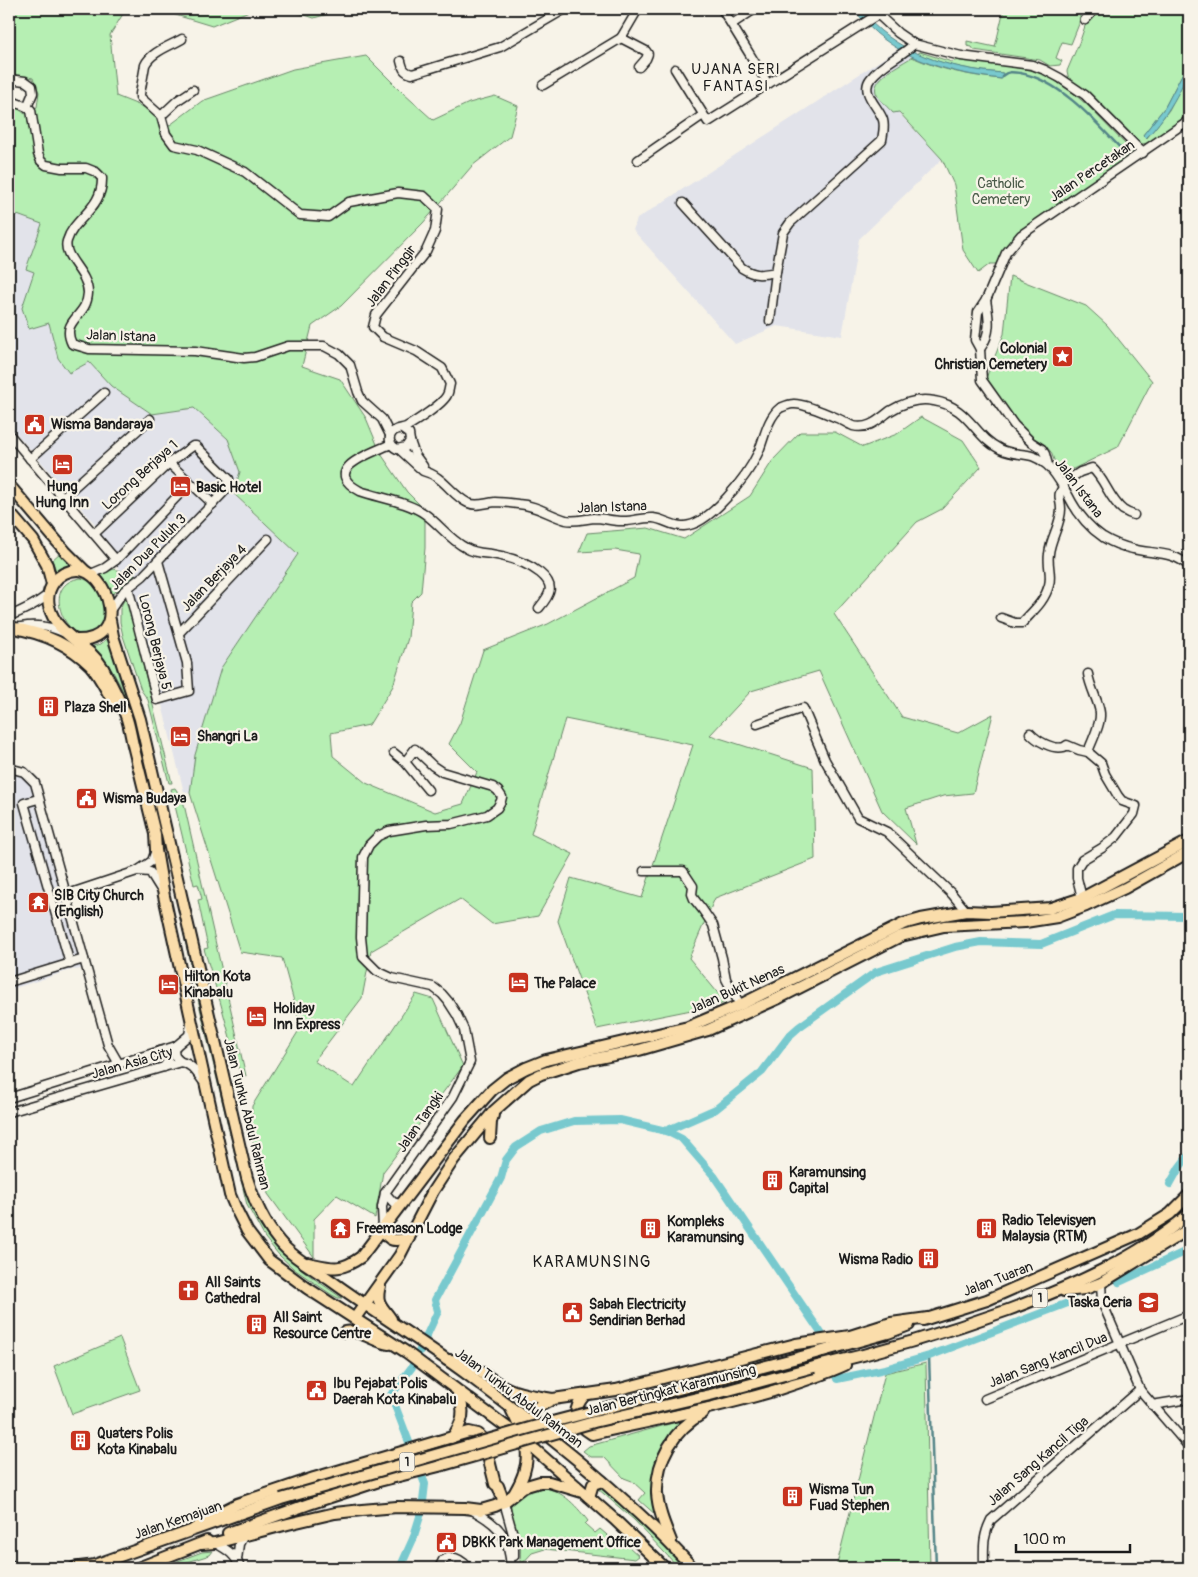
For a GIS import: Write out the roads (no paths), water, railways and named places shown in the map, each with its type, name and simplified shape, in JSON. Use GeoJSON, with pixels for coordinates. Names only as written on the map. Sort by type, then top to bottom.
{"type":"FeatureCollection","features":[{"type":"Feature","properties":{"kind":"highway"},"geometry":{"type":"LineString","coordinates":[[75,1568],[89,1567]]}},
{"type":"Feature","properties":{"kind":"main road"},"geometry":{"type":"LineString","coordinates":[[9,485],[66,552],[88,572],[103,590],[110,614],[105,629],[93,638],[85,640],[72,638]]}},
{"type":"Feature","properties":{"kind":"main road"},"geometry":{"type":"LineString","coordinates":[[9,512],[33,540],[47,565],[52,584]]}},
{"type":"Feature","properties":{"kind":"main road"},"geometry":{"type":"LineString","coordinates":[[88,572],[76,570],[67,572],[52,584],[48,595],[50,607],[57,623],[72,638],[87,649],[101,666],[114,689],[126,717],[155,834],[164,896],[230,1195],[247,1230],[270,1260],[278,1267],[406,1352],[524,1440],[627,1531],[665,1568]]}},
{"type":"Feature","properties":{"kind":"main road","name":"Jalan Tunku Abdul Rahman"},"geometry":{"type":"LineString","coordinates":[[110,614],[113,636],[140,719],[204,999],[252,1195],[270,1230],[281,1243],[304,1262],[475,1380],[529,1421],[629,1504],[693,1568]]}},
{"type":"Feature","properties":{"kind":"main road"},"geometry":{"type":"LineString","coordinates":[[11,629],[41,634],[73,651],[90,666],[116,706],[126,717]]}},
{"type":"Feature","properties":{"kind":"main road","name":"Jalan Bukit Nenas"},"geometry":{"type":"LineString","coordinates":[[304,1262],[336,1268],[349,1266],[361,1257],[460,1127],[492,1090],[500,1082],[526,1068],[566,1054],[688,1026],[740,1005],[903,924],[966,911],[991,912],[1051,908],[1082,898],[1189,842]]}},
{"type":"Feature","properties":{"kind":"main road","name":"Jalan Bukit Nenas"},"geometry":{"type":"LineString","coordinates":[[355,1318],[400,1255],[446,1170],[494,1111],[529,1080],[541,1074],[579,1062],[639,1050],[708,1030],[779,998],[901,936],[944,926],[1026,922],[1057,917],[1124,888],[1188,853]]}},
{"type":"Feature","properties":{"kind":"main road"},"geometry":{"type":"LineString","coordinates":[[490,1138],[494,1111]]}},
{"type":"Feature","properties":{"kind":"main road"},"geometry":{"type":"LineString","coordinates":[[430,1167],[467,1129],[478,1130]]}},
{"type":"Feature","properties":{"kind":"main road","name":"Jalan Tuaran"},"geometry":{"type":"LineString","coordinates":[[801,1358],[888,1333],[928,1318],[987,1300],[1138,1234],[1170,1214],[1189,1195]]}},
{"type":"Feature","properties":{"kind":"main road","name":"1"},"geometry":{"type":"LineString","coordinates":[[861,1356],[952,1330],[1055,1292],[1123,1259],[1151,1242],[1189,1214]]}},
{"type":"Feature","properties":{"kind":"main road"},"geometry":{"type":"LineString","coordinates":[[383,1228],[389,1239],[409,1238]]}},
{"type":"Feature","properties":{"kind":"main road"},"geometry":{"type":"LineString","coordinates":[[1055,1292],[1085,1289],[1101,1283],[1189,1229]]}},
{"type":"Feature","properties":{"kind":"main road"},"geometry":{"type":"LineString","coordinates":[[382,1280],[377,1296],[378,1300],[394,1324]]}},
{"type":"Feature","properties":{"kind":"main road"},"geometry":{"type":"LineString","coordinates":[[446,1360],[455,1359],[470,1366],[508,1389],[553,1399],[616,1390],[796,1344],[850,1336],[891,1323],[928,1318]]}},
{"type":"Feature","properties":{"kind":"main road"},"geometry":{"type":"LineString","coordinates":[[345,1332],[358,1332],[383,1343],[395,1345]]}},
{"type":"Feature","properties":{"kind":"main road"},"geometry":{"type":"LineString","coordinates":[[584,1396],[578,1402],[576,1420],[582,1429],[592,1434],[712,1408],[795,1384],[836,1369],[861,1356]]}},
{"type":"Feature","properties":{"kind":"main road","name":"Jalan Bertingkat Karamunsing"},"geometry":{"type":"LineString","coordinates":[[275,1515],[380,1482],[594,1422],[861,1356]]}},
{"type":"Feature","properties":{"kind":"main road","name":"Jalan Bertingkat Karamunsing"},"geometry":{"type":"LineString","coordinates":[[281,1499],[533,1427],[801,1358]]}},
{"type":"Feature","properties":{"kind":"main road"},"geometry":{"type":"LineString","coordinates":[[452,1438],[462,1420],[462,1404],[458,1392]]}},
{"type":"Feature","properties":{"kind":"main road"},"geometry":{"type":"LineString","coordinates":[[524,1440],[529,1421],[536,1408],[553,1399]]}},
{"type":"Feature","properties":{"kind":"main road"},"geometry":{"type":"LineString","coordinates":[[510,1407],[518,1423],[528,1454],[524,1478],[515,1492]]}},
{"type":"Feature","properties":{"kind":"main road"},"geometry":{"type":"LineString","coordinates":[[674,1547],[662,1519],[657,1494],[658,1477],[665,1451],[681,1429],[692,1419],[712,1408]]}},
{"type":"Feature","properties":{"kind":"main road"},"geometry":{"type":"LineString","coordinates":[[194,1529],[218,1513],[237,1504],[314,1478],[469,1432],[478,1434],[484,1440],[496,1484],[504,1502]]}},
{"type":"Feature","properties":{"kind":"main road"},"geometry":{"type":"LineString","coordinates":[[587,1495],[593,1484],[602,1481]]}},
{"type":"Feature","properties":{"kind":"main road"},"geometry":{"type":"LineString","coordinates":[[201,1544],[216,1543],[335,1513],[397,1507],[465,1508],[471,1510],[489,1508],[504,1502],[523,1487],[540,1482],[548,1482],[587,1495]]}},
{"type":"Feature","properties":{"kind":"main road"},"geometry":{"type":"LineString","coordinates":[[489,1508],[495,1495],[494,1486],[496,1484]]}},
{"type":"Feature","properties":{"kind":"main road","name":"Jalan Kemajuan"},"geometry":{"type":"LineString","coordinates":[[89,1567],[281,1499]]}},
{"type":"Feature","properties":{"kind":"main road","name":"Jalan Kemajuan"},"geometry":{"type":"LineString","coordinates":[[138,1568],[275,1515]]}},
{"type":"Feature","properties":{"kind":"street"},"geometry":{"type":"LineString","coordinates":[[401,61],[403,70],[412,74],[500,47],[566,9]]}},
{"type":"Feature","properties":{"kind":"street"},"geometry":{"type":"LineString","coordinates":[[543,85],[621,38],[638,9]]}},
{"type":"Feature","properties":{"kind":"street"},"geometry":{"type":"LineString","coordinates":[[722,9],[768,84]]}},
{"type":"Feature","properties":{"kind":"street"},"geometry":{"type":"LineString","coordinates":[[732,24],[755,9]]}},
{"type":"Feature","properties":{"kind":"street"},"geometry":{"type":"LineString","coordinates":[[1085,20],[1095,9]]}},
{"type":"Feature","properties":{"kind":"street"},"geometry":{"type":"LineString","coordinates":[[638,160],[706,118],[768,84],[863,24],[873,14],[912,46],[961,56],[1032,65],[1045,70],[1085,95],[1143,153]]}},
{"type":"Feature","properties":{"kind":"street"},"geometry":{"type":"LineString","coordinates":[[621,38],[646,50],[648,54],[646,59],[639,67]]}},
{"type":"Feature","properties":{"kind":"street"},"geometry":{"type":"LineString","coordinates":[[182,40],[152,56],[145,65],[140,97],[162,117],[178,100],[193,90]]}},
{"type":"Feature","properties":{"kind":"street"},"geometry":{"type":"LineString","coordinates":[[770,321],[783,233],[790,222],[882,140],[883,120],[870,98],[868,83],[870,78],[878,71],[912,46]]}},
{"type":"Feature","properties":{"kind":"street"},"geometry":{"type":"LineString","coordinates":[[675,70],[706,118]]}},
{"type":"Feature","properties":{"kind":"street"},"geometry":{"type":"LineString","coordinates":[[9,79],[25,81],[32,86],[34,94],[27,107],[9,100]]}},
{"type":"Feature","properties":{"kind":"street","name":"Jalan Istana"},"geometry":{"type":"LineString","coordinates":[[27,107],[31,110],[38,154],[41,161],[62,168],[86,168],[96,172],[102,178],[98,197],[91,209],[70,233],[66,243],[66,250],[80,270],[88,290],[84,308],[68,330],[72,344],[89,349],[195,351],[244,358],[255,357],[288,346],[324,346],[339,354],[350,365],[362,401],[382,419],[390,435]]}},
{"type":"Feature","properties":{"kind":"street","name":"Jalan Pinggir"},"geometry":{"type":"LineString","coordinates":[[162,117],[166,134],[174,146],[197,150],[245,172],[300,215],[328,217],[349,202],[398,193],[424,196],[438,209],[435,231],[426,250],[376,315],[373,327],[383,337],[416,351],[442,368],[450,384],[447,397],[420,418],[401,429]]}},
{"type":"Feature","properties":{"kind":"street","name":"Jalan Percetakan"},"geometry":{"type":"LineString","coordinates":[[1048,466],[1045,454],[1014,425],[982,380],[980,348],[975,340],[978,312],[986,300],[1006,253],[1021,235],[1189,120]]}},
{"type":"Feature","properties":{"kind":"street"},"geometry":{"type":"LineString","coordinates":[[683,203],[742,268],[758,275],[776,272]]}},
{"type":"Feature","properties":{"kind":"street"},"geometry":{"type":"LineString","coordinates":[[980,348],[987,340],[989,318],[986,300]]}},
{"type":"Feature","properties":{"kind":"street"},"geometry":{"type":"LineString","coordinates":[[30,459],[104,393]]}},
{"type":"Feature","properties":{"kind":"street","name":"Jalan Istana"},"geometry":{"type":"LineString","coordinates":[[399,449],[423,471],[445,482],[466,502],[474,504],[496,502],[529,505],[566,520],[574,521],[595,518],[620,521],[651,518],[685,526],[705,517],[729,495],[750,469],[765,438],[771,419],[780,408],[793,404],[830,415],[852,426],[860,426],[871,425],[903,404],[917,400],[936,401],[950,406],[965,415],[1000,449],[1008,452],[1030,454],[1048,466],[1063,486],[1080,515],[1105,538],[1134,549],[1172,556],[1185,561],[1189,566]]}},
{"type":"Feature","properties":{"kind":"street","name":"Jalan Pinggir"},"geometry":{"type":"LineString","coordinates":[[410,439],[420,418]]}},
{"type":"Feature","properties":{"kind":"street"},"geometry":{"type":"LineString","coordinates":[[63,497],[150,419]]}},
{"type":"Feature","properties":{"kind":"street"},"geometry":{"type":"LineString","coordinates":[[382,419],[407,432],[415,455],[427,472]]}},
{"type":"Feature","properties":{"kind":"street"},"geometry":{"type":"LineString","coordinates":[[401,429],[394,430],[390,435],[391,444],[399,449],[406,447],[410,439]]}},
{"type":"Feature","properties":{"kind":"street"},"geometry":{"type":"LineString","coordinates":[[9,434],[116,560]]}},
{"type":"Feature","properties":{"kind":"street"},"geometry":{"type":"LineString","coordinates":[[391,444],[352,463],[346,468],[344,474],[346,480],[360,491],[424,513],[464,548],[473,552],[509,557],[528,564],[548,579],[550,588],[548,596],[539,608]]}},
{"type":"Feature","properties":{"kind":"street","name":"Lorong Berjaya 1"},"geometry":{"type":"LineString","coordinates":[[94,534],[170,463],[193,446],[196,446],[229,479],[229,484],[224,492]]}},
{"type":"Feature","properties":{"kind":"street"},"geometry":{"type":"LineString","coordinates":[[170,463],[213,504]]}},
{"type":"Feature","properties":{"kind":"street"},"geometry":{"type":"LineString","coordinates":[[1001,618],[1015,623],[1022,622],[1040,603],[1049,586],[1051,576],[1048,567],[1048,553],[1058,527],[1061,509],[1058,496],[1063,486],[1080,472],[1092,468],[1099,474],[1106,488],[1122,510],[1134,515]]}},
{"type":"Feature","properties":{"kind":"street"},"geometry":{"type":"LineString","coordinates":[[88,572],[105,568],[116,560],[190,483]]}},
{"type":"Feature","properties":{"kind":"street","name":"Jalan Dua Puluh 3"},"geometry":{"type":"LineString","coordinates":[[110,614],[128,587],[143,576],[224,492]]}},
{"type":"Feature","properties":{"kind":"street","name":"Jalan Berjaya 4"},"geometry":{"type":"LineString","coordinates":[[179,633],[268,539]]}},
{"type":"Feature","properties":{"kind":"street"},"geometry":{"type":"LineString","coordinates":[[158,561],[179,633]]}},
{"type":"Feature","properties":{"kind":"street","name":"Lorong Berjaya 5"},"geometry":{"type":"LineString","coordinates":[[128,587],[157,700],[189,691],[187,663],[179,633]]}},
{"type":"Feature","properties":{"kind":"street"},"geometry":{"type":"LineString","coordinates":[[9,616],[22,612],[48,595]]}},
{"type":"Feature","properties":{"kind":"street"},"geometry":{"type":"LineString","coordinates":[[11,629],[30,625],[42,625],[53,628],[72,638]]}},
{"type":"Feature","properties":{"kind":"street"},"geometry":{"type":"LineString","coordinates":[[1088,674],[1089,685],[1100,713],[1088,752]]}},
{"type":"Feature","properties":{"kind":"street"},"geometry":{"type":"LineString","coordinates":[[757,724],[803,708],[825,760],[858,818],[887,832],[952,894],[966,911]]}},
{"type":"Feature","properties":{"kind":"street"},"geometry":{"type":"LineString","coordinates":[[1030,733],[1037,740],[1058,748],[1064,748],[1067,745],[1088,752],[1101,763],[1105,774],[1122,801],[1136,806],[1136,810],[1116,837],[1082,860],[1077,868],[1077,878],[1082,898]]}},
{"type":"Feature","properties":{"kind":"street","name":"Jalan Tangki"},"geometry":{"type":"LineString","coordinates":[[383,1228],[382,1207],[385,1193],[453,1097],[470,1062],[464,1030],[457,1015],[442,994],[433,987],[392,978],[377,971],[363,956],[361,937],[363,857],[369,844],[389,830],[451,824],[487,815],[497,808],[502,796],[493,787],[442,772],[415,749],[405,762]]}},
{"type":"Feature","properties":{"kind":"street"},"geometry":{"type":"LineString","coordinates":[[394,753],[405,762],[428,790]]}},
{"type":"Feature","properties":{"kind":"street"},"geometry":{"type":"LineString","coordinates":[[11,769],[24,772],[34,783],[108,1045],[119,1064]]}},
{"type":"Feature","properties":{"kind":"street"},"geometry":{"type":"LineString","coordinates":[[38,798],[24,803],[70,964]]}},
{"type":"Feature","properties":{"kind":"street"},"geometry":{"type":"LineString","coordinates":[[65,895],[137,871],[152,861],[156,850]]}},
{"type":"Feature","properties":{"kind":"street"},"geometry":{"type":"LineString","coordinates":[[644,870],[683,871],[686,874],[694,886],[692,894],[694,899],[712,925],[726,979],[740,1005]]}},
{"type":"Feature","properties":{"kind":"street"},"geometry":{"type":"LineString","coordinates":[[137,871],[150,872],[164,896]]}},
{"type":"Feature","properties":{"kind":"street"},"geometry":{"type":"LineString","coordinates":[[9,982],[84,959]]}},
{"type":"Feature","properties":{"kind":"street","name":"Jalan Asia City"},"geometry":{"type":"LineString","coordinates":[[13,1096],[176,1046],[189,1035],[191,1022]]}},
{"type":"Feature","properties":{"kind":"street"},"geometry":{"type":"LineString","coordinates":[[105,1068],[108,1058],[108,1045]]}},
{"type":"Feature","properties":{"kind":"street"},"geometry":{"type":"LineString","coordinates":[[176,1046],[175,1056],[180,1062]]}},
{"type":"Feature","properties":{"kind":"street"},"geometry":{"type":"LineString","coordinates":[[160,1051],[167,1056],[168,1061],[164,1066]]}},
{"type":"Feature","properties":{"kind":"street","name":"Jalan Asia City"},"geometry":{"type":"LineString","coordinates":[[9,1112],[180,1062],[187,1063],[193,1068],[207,1087]]}},
{"type":"Feature","properties":{"kind":"street"},"geometry":{"type":"LineString","coordinates":[[49,1085],[56,1086],[59,1090],[55,1098]]}},
{"type":"Feature","properties":{"kind":"street"},"geometry":{"type":"LineString","coordinates":[[13,1096],[11,1103],[14,1108],[20,1109]]}},
{"type":"Feature","properties":{"kind":"street"},"geometry":{"type":"LineString","coordinates":[[385,1193],[393,1202],[400,1204]]}},
{"type":"Feature","properties":{"kind":"street"},"geometry":{"type":"LineString","coordinates":[[1101,1283],[1102,1302],[1140,1390],[1189,1447]]}},
{"type":"Feature","properties":{"kind":"street"},"geometry":{"type":"LineString","coordinates":[[1085,1289],[1092,1292],[1102,1302]]}},
{"type":"Feature","properties":{"kind":"street","name":"Jalan Sang Kancil Dua"},"geometry":{"type":"LineString","coordinates":[[985,1398],[1189,1315]]}},
{"type":"Feature","properties":{"kind":"street","name":"Jalan Sang Kancil Tiga"},"geometry":{"type":"LineString","coordinates":[[984,1568],[985,1531],[991,1520],[1140,1390]]}},
{"type":"Feature","properties":{"kind":"street"},"geometry":{"type":"LineString","coordinates":[[1152,1405],[1189,1399]]}},
{"type":"Feature","properties":{"kind":"street"},"geometry":{"type":"LineString","coordinates":[[504,1502],[514,1538],[512,1568]]}},
{"type":"Feature","properties":{"kind":"street"},"geometry":{"type":"LineString","coordinates":[[471,1510],[489,1520],[501,1530],[510,1550],[512,1568]]}},
{"type":"Feature","properties":{"kind":"street"},"geometry":{"type":"LineString","coordinates":[[238,1564],[239,1544],[244,1535]]}},
{"type":"Feature","properties":{"kind":"street"},"geometry":{"type":"LineString","coordinates":[[216,1543],[228,1550],[238,1564]]}},
{"type":"Feature","properties":{"kind":"street"},"geometry":{"type":"LineString","coordinates":[[439,1568],[443,1560],[451,1557],[461,1560],[469,1568]]}},
{"type":"Feature","properties":{"kind":"water"},"geometry":{"type":"Polygon","coordinates":[[[854,9],[860,9],[873,24],[906,48],[943,63],[963,68],[1003,73],[1002,79],[960,72],[920,60],[901,51],[884,39],[868,26],[854,9]]]}},
{"type":"Feature","properties":{"kind":"water"},"geometry":{"type":"Polygon","coordinates":[[[1189,61],[1185,80],[1174,102],[1146,138],[1143,135],[1165,107],[1189,61]]]}},
{"type":"Feature","properties":{"kind":"waterway"},"geometry":{"type":"LineString","coordinates":[[1002,76],[1013,72],[1020,73],[1035,77],[1049,84],[1077,104],[1123,151]]}},
{"type":"Feature","properties":{"kind":"waterway"},"geometry":{"type":"LineString","coordinates":[[666,1131],[716,1109],[762,1072],[790,1035],[799,1027],[876,972],[955,947],[981,942],[1041,944],[1114,915],[1189,916]]}},
{"type":"Feature","properties":{"kind":"waterway"},"geometry":{"type":"LineString","coordinates":[[400,1568],[413,1539],[422,1510],[425,1484],[391,1395],[412,1367],[438,1311],[435,1300],[501,1178],[506,1160],[516,1147],[541,1131],[574,1121],[620,1120],[666,1131],[682,1139],[714,1176],[821,1333]]}},
{"type":"Feature","properties":{"kind":"waterway"},"geometry":{"type":"LineString","coordinates":[[1170,1184],[1189,1155]]}},
{"type":"Feature","properties":{"kind":"waterway"},"geometry":{"type":"LineString","coordinates":[[1119,1282],[1189,1250]]}},
{"type":"Feature","properties":{"kind":"waterway"},"geometry":{"type":"LineString","coordinates":[[836,1376],[837,1379],[885,1369],[929,1356],[1073,1301]]}},
{"type":"Feature","properties":{"kind":"waterway"},"geometry":{"type":"LineString","coordinates":[[929,1356],[936,1568]]}},
{"type":"Feature","properties":{"kind":"place","name":"Colonial Christian Cemetery"},"geometry":{"type":"Point","coordinates":[1063,356]}},
{"type":"Feature","properties":{"kind":"place","name":"Wisma Bandaraya"},"geometry":{"type":"Point","coordinates":[35,424]}},
{"type":"Feature","properties":{"kind":"place","name":"Hung Hung Inn"},"geometry":{"type":"Point","coordinates":[62,464]}},
{"type":"Feature","properties":{"kind":"place","name":"Basic Hotel"},"geometry":{"type":"Point","coordinates":[180,487]}},
{"type":"Feature","properties":{"kind":"place","name":"Plaza Shell"},"geometry":{"type":"Point","coordinates":[48,707]}},
{"type":"Feature","properties":{"kind":"place","name":"Shangri La"},"geometry":{"type":"Point","coordinates":[181,736]}},
{"type":"Feature","properties":{"kind":"place","name":"Wisma Budaya"},"geometry":{"type":"Point","coordinates":[87,798]}},
{"type":"Feature","properties":{"kind":"place","name":"SIB City Church (English)"},"geometry":{"type":"Point","coordinates":[38,903]}},
{"type":"Feature","properties":{"kind":"place","name":"The Palace"},"geometry":{"type":"Point","coordinates":[518,983]}},
{"type":"Feature","properties":{"kind":"place","name":"Hilton Kota Kinabalu"},"geometry":{"type":"Point","coordinates":[168,984]}},
{"type":"Feature","properties":{"kind":"place","name":"Holiday Inn Express"},"geometry":{"type":"Point","coordinates":[257,1016]}},
{"type":"Feature","properties":{"kind":"place","name":"Karamunsing Capital"},"geometry":{"type":"Point","coordinates":[773,1180]}},
{"type":"Feature","properties":{"kind":"place","name":"Freemason Lodge"},"geometry":{"type":"Point","coordinates":[340,1228]}},
{"type":"Feature","properties":{"kind":"place","name":"Radio Televisyen Malaysia (RTM)"},"geometry":{"type":"Point","coordinates":[986,1228]}},
{"type":"Feature","properties":{"kind":"place","name":"Kompleks Karamunsing"},"geometry":{"type":"Point","coordinates":[651,1229]}},
{"type":"Feature","properties":{"kind":"place","name":"Wisma Radio"},"geometry":{"type":"Point","coordinates":[929,1259]}},
{"type":"Feature","properties":{"kind":"place","name":"All Saints Cathedral"},"geometry":{"type":"Point","coordinates":[189,1290]}},
{"type":"Feature","properties":{"kind":"place","name":"Taska Ceria"},"geometry":{"type":"Point","coordinates":[1148,1302]}},
{"type":"Feature","properties":{"kind":"place","name":"Sabah Electricity Sendirian Berhad"},"geometry":{"type":"Point","coordinates":[573,1312]}},
{"type":"Feature","properties":{"kind":"place","name":"All Saint Resource Centre"},"geometry":{"type":"Point","coordinates":[257,1325]}},
{"type":"Feature","properties":{"kind":"place","name":"Ibu Pejabat Polis Daerah Kota Kinabalu"},"geometry":{"type":"Point","coordinates":[317,1391]}},
{"type":"Feature","properties":{"kind":"place","name":"Quaters Polis Kota Kinabalu"},"geometry":{"type":"Point","coordinates":[81,1441]}},
{"type":"Feature","properties":{"kind":"place","name":"Wisma Tun Fuad Stephen"},"geometry":{"type":"Point","coordinates":[793,1497]}},
{"type":"Feature","properties":{"kind":"place","name":"DBKK Park Management Office"},"geometry":{"type":"Point","coordinates":[446,1542]}},
{"type":"Feature","properties":{"kind":"district","name":"UJANA SERI FANTASI"},"geometry":{"type":"Point","coordinates":[736,78]}},
{"type":"Feature","properties":{"kind":"district","name":"KARAMUNSING"},"geometry":{"type":"Point","coordinates":[592,1262]}},
{"type":"Feature","properties":{"kind":"park label","name":"Catholic Cemetery"},"geometry":{"type":"Point","coordinates":[1001,192]}}]}
